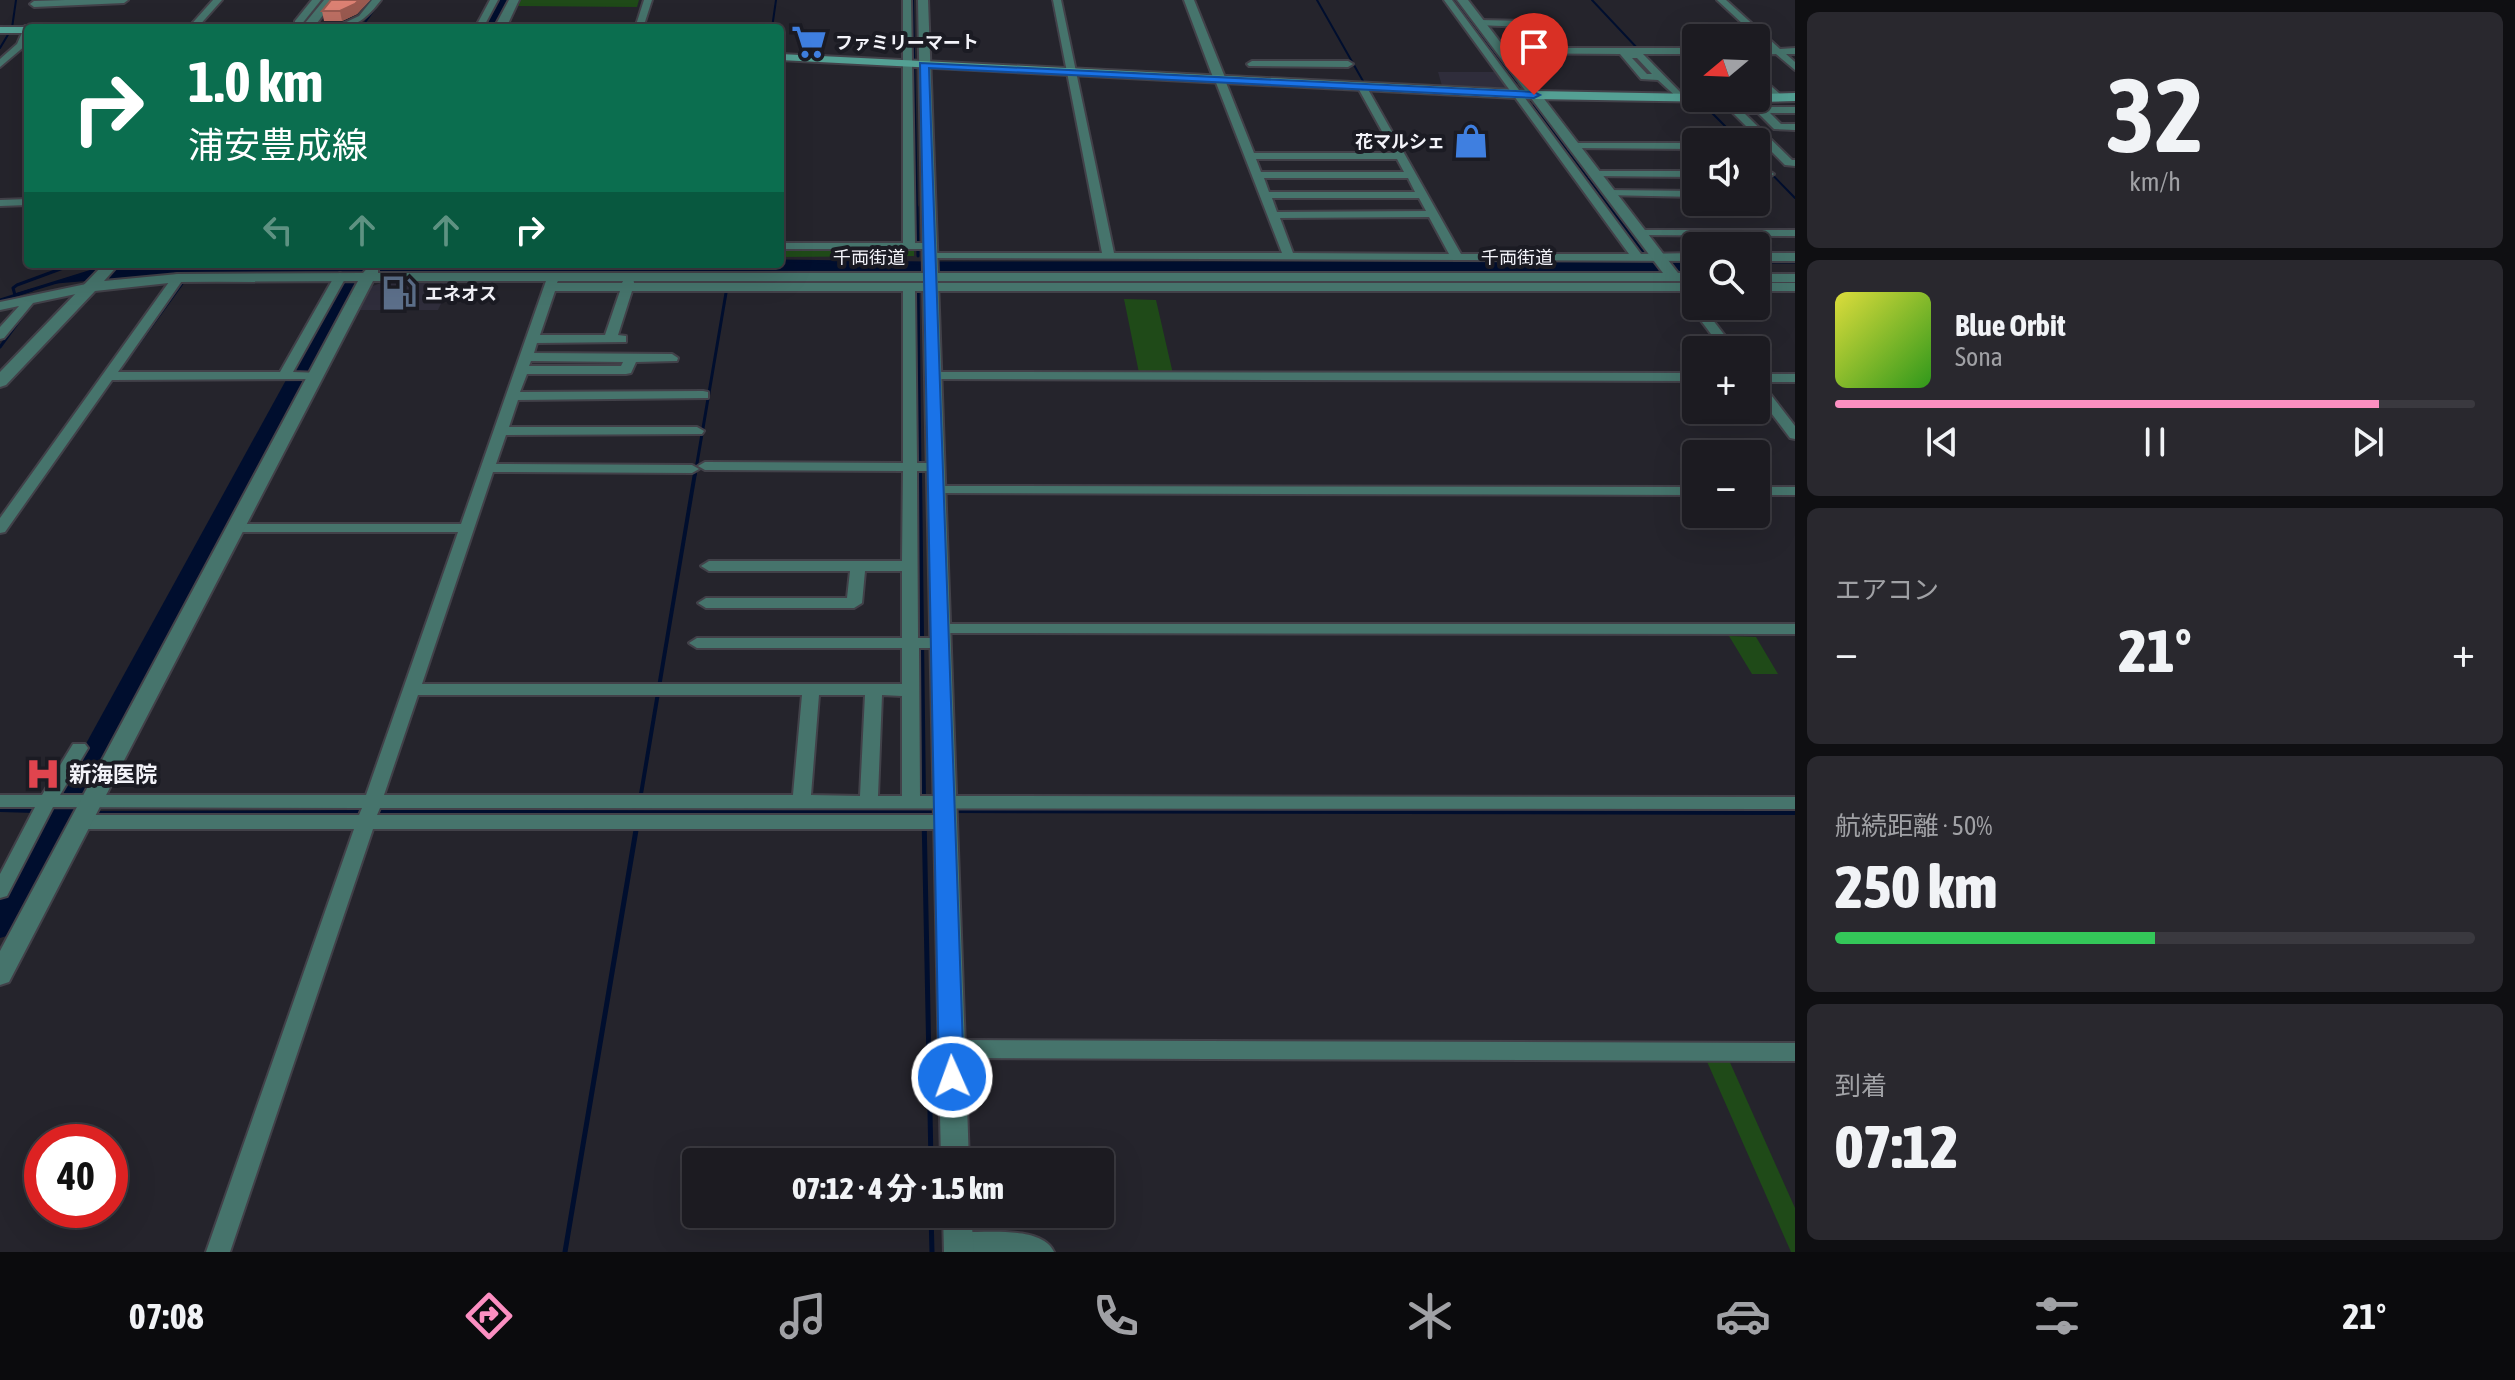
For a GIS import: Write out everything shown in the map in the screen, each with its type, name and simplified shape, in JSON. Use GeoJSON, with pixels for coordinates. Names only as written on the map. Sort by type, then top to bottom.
{"type":"FeatureCollection","features":[{"type":"Feature","properties":{"kind":"main road"},"geometry":{"type":"LineString","coordinates":[[784,57],[1534,95],[1681,98]]}},
{"type":"Feature","properties":{"kind":"main road"},"geometry":{"type":"LineString","coordinates":[[1770,100],[1795,97]]}},
{"type":"Feature","properties":{"kind":"street"},"geometry":{"type":"LineString","coordinates":[[29,24],[34,2],[124,0]]}},
{"type":"Feature","properties":{"kind":"street"},"geometry":{"type":"LineString","coordinates":[[196,24],[218,0]]}},
{"type":"Feature","properties":{"kind":"street"},"geometry":{"type":"LineString","coordinates":[[303,24],[317,0]]}},
{"type":"Feature","properties":{"kind":"street"},"geometry":{"type":"LineString","coordinates":[[304,24],[330,0]]}},
{"type":"Feature","properties":{"kind":"street"},"geometry":{"type":"LineString","coordinates":[[348,24],[362,18],[377,0]]}},
{"type":"Feature","properties":{"kind":"street"},"geometry":{"type":"LineString","coordinates":[[481,24],[494,0]]}},
{"type":"Feature","properties":{"kind":"street"},"geometry":{"type":"LineString","coordinates":[[502,24],[514,0]]}},
{"type":"Feature","properties":{"kind":"street"},"geometry":{"type":"LineString","coordinates":[[640,24],[648,0]]}},
{"type":"Feature","properties":{"kind":"street"},"geometry":{"type":"LineString","coordinates":[[907,0],[915,64],[922,267],[932,376],[910,566],[927,640],[911,690],[931,811]]}},
{"type":"Feature","properties":{"kind":"street"},"geometry":{"type":"LineString","coordinates":[[923,0],[915,64],[922,267],[920,467],[935,490],[927,640],[931,811],[950,1049],[954,1148]]}},
{"type":"Feature","properties":{"kind":"street"},"geometry":{"type":"LineString","coordinates":[[1057,0],[1109,257]]}},
{"type":"Feature","properties":{"kind":"street"},"geometry":{"type":"LineString","coordinates":[[1189,0],[1289,257]]}},
{"type":"Feature","properties":{"kind":"street"},"geometry":{"type":"LineString","coordinates":[[1448,0],[1534,95],[1573,146],[1580,165],[1638,258]]}},
{"type":"Feature","properties":{"kind":"street"},"geometry":{"type":"LineString","coordinates":[[1462,0],[1480,23],[1516,94],[1612,196],[1682,288]]}},
{"type":"Feature","properties":{"kind":"street"},"geometry":{"type":"LineString","coordinates":[[1724,0],[1795,67]]}},
{"type":"Feature","properties":{"kind":"street"},"geometry":{"type":"LineString","coordinates":[[1480,23],[1527,24]]}},
{"type":"Feature","properties":{"kind":"street"},"geometry":{"type":"LineString","coordinates":[[0,64],[21,45],[24,38]]}},
{"type":"Feature","properties":{"kind":"street"},"geometry":{"type":"LineString","coordinates":[[1497,54],[1682,51]]}},
{"type":"Feature","properties":{"kind":"street"},"geometry":{"type":"LineString","coordinates":[[1497,54],[1550,55]]}},
{"type":"Feature","properties":{"kind":"street"},"geometry":{"type":"LineString","coordinates":[[1252,64],[1348,64]]}},
{"type":"Feature","properties":{"kind":"street"},"geometry":{"type":"LineString","coordinates":[[1271,64],[1280,82]]}},
{"type":"Feature","properties":{"kind":"street"},"geometry":{"type":"LineString","coordinates":[[1659,77],[1681,98]]}},
{"type":"Feature","properties":{"kind":"street"},"geometry":{"type":"LineString","coordinates":[[1362,86],[1457,257]]}},
{"type":"Feature","properties":{"kind":"street"},"geometry":{"type":"LineString","coordinates":[[1770,89],[1778,97]]}},
{"type":"Feature","properties":{"kind":"street"},"geometry":{"type":"LineString","coordinates":[[1770,106],[1795,110]]}},
{"type":"Feature","properties":{"kind":"street"},"geometry":{"type":"LineString","coordinates":[[1737,112],[1789,163],[1795,163]]}},
{"type":"Feature","properties":{"kind":"street"},"geometry":{"type":"LineString","coordinates":[[1765,112],[1778,127],[1795,127]]}},
{"type":"Feature","properties":{"kind":"street"},"geometry":{"type":"LineString","coordinates":[[1573,146],[1682,146]]}},
{"type":"Feature","properties":{"kind":"street"},"geometry":{"type":"LineString","coordinates":[[1250,156],[1401,156]]}},
{"type":"Feature","properties":{"kind":"street"},"geometry":{"type":"LineString","coordinates":[[1580,165],[1682,173]]}},
{"type":"Feature","properties":{"kind":"street"},"geometry":{"type":"LineString","coordinates":[[1257,175],[1411,175]]}},
{"type":"Feature","properties":{"kind":"street"},"geometry":{"type":"LineString","coordinates":[[1612,196],[1682,194]]}},
{"type":"Feature","properties":{"kind":"street"},"geometry":{"type":"LineString","coordinates":[[1265,195],[1422,195]]}},
{"type":"Feature","properties":{"kind":"street"},"geometry":{"type":"LineString","coordinates":[[1612,196],[1654,200]]}},
{"type":"Feature","properties":{"kind":"street"},"geometry":{"type":"LineString","coordinates":[[0,203],[24,202]]}},
{"type":"Feature","properties":{"kind":"street"},"geometry":{"type":"LineString","coordinates":[[1273,215],[1433,214]]}},
{"type":"Feature","properties":{"kind":"street"},"geometry":{"type":"LineString","coordinates":[[1639,233],[1795,233]]}},
{"type":"Feature","properties":{"kind":"street"},"geometry":{"type":"LineString","coordinates":[[784,247],[922,267]]}},
{"type":"Feature","properties":{"kind":"street"},"geometry":{"type":"LineString","coordinates":[[533,339],[616,339],[628,283],[727,287],[922,267],[1109,257],[1638,258],[1682,278]]}},
{"type":"Feature","properties":{"kind":"street"},"geometry":{"type":"LineString","coordinates":[[1770,257],[1795,257]]}},
{"type":"Feature","properties":{"kind":"street"},"geometry":{"type":"LineString","coordinates":[[1667,269],[1682,263]]}},
{"type":"Feature","properties":{"kind":"street","name":"千両街道"},"geometry":{"type":"LineString","coordinates":[[94,284],[178,278],[340,277],[371,271],[552,282],[628,283],[922,267],[1109,283],[1618,283],[1667,269],[1682,273]]}},
{"type":"Feature","properties":{"kind":"street"},"geometry":{"type":"LineString","coordinates":[[0,382],[108,268]]}},
{"type":"Feature","properties":{"kind":"street"},"geometry":{"type":"LineString","coordinates":[[300,376],[371,271]]}},
{"type":"Feature","properties":{"kind":"street"},"geometry":{"type":"LineString","coordinates":[[0,975],[81,822],[86,801],[235,528],[340,277]]}},
{"type":"Feature","properties":{"kind":"street"},"geometry":{"type":"LineString","coordinates":[[0,529],[113,376],[178,278]]}},
{"type":"Feature","properties":{"kind":"street"},"geometry":{"type":"LineString","coordinates":[[1770,278],[1795,278]]}},
{"type":"Feature","properties":{"kind":"street"},"geometry":{"type":"LineString","coordinates":[[218,1252],[365,816],[412,689],[462,528],[488,468],[552,282]]}},
{"type":"Feature","properties":{"kind":"street"},"geometry":{"type":"LineString","coordinates":[[0,306],[94,284]]}},
{"type":"Feature","properties":{"kind":"street"},"geometry":{"type":"LineString","coordinates":[[1770,287],[1795,287]]}},
{"type":"Feature","properties":{"kind":"street"},"geometry":{"type":"LineString","coordinates":[[0,335],[27,304],[26,300]]}},
{"type":"Feature","properties":{"kind":"street"},"geometry":{"type":"LineString","coordinates":[[1707,320],[1719,336]]}},
{"type":"Feature","properties":{"kind":"street"},"geometry":{"type":"LineString","coordinates":[[524,363],[626,370],[631,357],[672,358]]}},
{"type":"Feature","properties":{"kind":"street"},"geometry":{"type":"LineString","coordinates":[[113,376],[300,376]]}},
{"type":"Feature","properties":{"kind":"street"},"geometry":{"type":"LineString","coordinates":[[932,376],[1682,377]]}},
{"type":"Feature","properties":{"kind":"street"},"geometry":{"type":"LineString","coordinates":[[1770,378],[1795,378]]}},
{"type":"Feature","properties":{"kind":"street"},"geometry":{"type":"LineString","coordinates":[[513,396],[703,395]]}},
{"type":"Feature","properties":{"kind":"street"},"geometry":{"type":"LineString","coordinates":[[1770,402],[1795,435]]}},
{"type":"Feature","properties":{"kind":"street"},"geometry":{"type":"LineString","coordinates":[[501,431],[697,431]]}},
{"type":"Feature","properties":{"kind":"street"},"geometry":{"type":"LineString","coordinates":[[488,468],[920,467]]}},
{"type":"Feature","properties":{"kind":"street"},"geometry":{"type":"LineString","coordinates":[[935,490],[1682,491]]}},
{"type":"Feature","properties":{"kind":"street"},"geometry":{"type":"LineString","coordinates":[[1770,491],[1795,491]]}},
{"type":"Feature","properties":{"kind":"street"},"geometry":{"type":"LineString","coordinates":[[235,528],[462,528]]}},
{"type":"Feature","properties":{"kind":"street"},"geometry":{"type":"LineString","coordinates":[[709,566],[910,566]]}},
{"type":"Feature","properties":{"kind":"street"},"geometry":{"type":"LineString","coordinates":[[706,603],[854,603],[858,566]]}},
{"type":"Feature","properties":{"kind":"street"},"geometry":{"type":"LineString","coordinates":[[697,643],[1795,629]]}},
{"type":"Feature","properties":{"kind":"street"},"geometry":{"type":"LineString","coordinates":[[412,689],[911,690]]}},
{"type":"Feature","properties":{"kind":"street"},"geometry":{"type":"LineString","coordinates":[[801,803],[811,690]]}},
{"type":"Feature","properties":{"kind":"street"},"geometry":{"type":"LineString","coordinates":[[869,803],[874,690]]}},
{"type":"Feature","properties":{"kind":"street"},"geometry":{"type":"LineString","coordinates":[[0,891],[79,748]]}},
{"type":"Feature","properties":{"kind":"street"},"geometry":{"type":"LineString","coordinates":[[0,801],[86,801],[365,816],[1795,803]]}},
{"type":"Feature","properties":{"kind":"street"},"geometry":{"type":"LineString","coordinates":[[81,822],[801,803],[869,803],[931,811]]}},
{"type":"Feature","properties":{"kind":"street"},"geometry":{"type":"LineString","coordinates":[[950,1049],[1795,1052]]}},
{"type":"Feature","properties":{"kind":"street"},"geometry":{"type":"LineString","coordinates":[[958,1236],[1033,1245],[1042,1252]]}},
{"type":"Feature","properties":{"kind":"shaded area"},"geometry":{"type":"Polygon","coordinates":[[[1438,72],[1497,72],[1508,89],[1442,86],[1438,72]]]}},
{"type":"Feature","properties":{"kind":"shaded area"},"geometry":{"type":"Polygon","coordinates":[[[386,281],[451,282],[438,310],[358,310],[370,287],[386,281]]]}},
{"type":"Feature","properties":{"kind":"green space"},"geometry":{"type":"Polygon","coordinates":[[[521,0],[639,0],[637,7],[518,6],[521,0]]]}},
{"type":"Feature","properties":{"kind":"green space"},"geometry":{"type":"Polygon","coordinates":[[[784,249],[914,249],[914,256],[784,257],[784,249]]]}},
{"type":"Feature","properties":{"kind":"green space"},"geometry":{"type":"Polygon","coordinates":[[[1124,299],[1156,300],[1173,374],[1139,373],[1124,299]]]}},
{"type":"Feature","properties":{"kind":"green space"},"geometry":{"type":"Polygon","coordinates":[[[1729,636],[1756,637],[1778,674],[1752,674],[1729,636]]]}},
{"type":"Feature","properties":{"kind":"green space"},"geometry":{"type":"Polygon","coordinates":[[[1705,1057],[1728,1058],[1795,1208],[1795,1252],[1791,1252],[1705,1057]]]}},
{"type":"Feature","properties":{"kind":"water"},"geometry":{"type":"Polygon","coordinates":[[[784,262],[1615,263],[1682,264],[1682,273],[337,272],[166,274],[51,284],[88,273],[94,268],[114,268],[105,271],[141,268],[784,268],[784,262]]]}},
{"type":"Feature","properties":{"kind":"building"},"geometry":{"type":"Polygon","coordinates":[[[331,0],[359,0],[340,11],[322,11],[331,0]]]}},
{"type":"Feature","properties":{"kind":"waterway"},"geometry":{"type":"LineString","coordinates":[[0,48],[12,28],[16,0]]}},
{"type":"Feature","properties":{"kind":"waterway"},"geometry":{"type":"LineString","coordinates":[[303,23],[323,0]]}},
{"type":"Feature","properties":{"kind":"waterway"},"geometry":{"type":"LineString","coordinates":[[364,24],[381,0]]}},
{"type":"Feature","properties":{"kind":"waterway"},"geometry":{"type":"LineString","coordinates":[[489,24],[502,0]]}},
{"type":"Feature","properties":{"kind":"waterway"},"geometry":{"type":"LineString","coordinates":[[635,24],[644,0]]}},
{"type":"Feature","properties":{"kind":"waterway"},"geometry":{"type":"LineString","coordinates":[[773,24],[776,0]]}},
{"type":"Feature","properties":{"kind":"waterway"},"geometry":{"type":"LineString","coordinates":[[913,0],[917,209]]}},
{"type":"Feature","properties":{"kind":"waterway"},"geometry":{"type":"LineString","coordinates":[[1052,0],[1065,64]]}},
{"type":"Feature","properties":{"kind":"waterway"},"geometry":{"type":"LineString","coordinates":[[1317,0],[1363,81]]}},
{"type":"Feature","properties":{"kind":"waterway"},"geometry":{"type":"LineString","coordinates":[[1454,0],[1517,83]]}},
{"type":"Feature","properties":{"kind":"waterway"},"geometry":{"type":"LineString","coordinates":[[1592,0],[1639,50]]}},
{"type":"Feature","properties":{"kind":"waterway"},"geometry":{"type":"LineString","coordinates":[[1067,75],[1075,115]]}},
{"type":"Feature","properties":{"kind":"waterway"},"geometry":{"type":"LineString","coordinates":[[1534,105],[1611,209]]}},
{"type":"Feature","properties":{"kind":"waterway"},"geometry":{"type":"LineString","coordinates":[[1711,112],[1727,128]]}},
{"type":"Feature","properties":{"kind":"waterway"},"geometry":{"type":"LineString","coordinates":[[1397,141],[1435,209]]}},
{"type":"Feature","properties":{"kind":"waterway"},"geometry":{"type":"LineString","coordinates":[[1241,146],[1265,209]]}},
{"type":"Feature","properties":{"kind":"waterway"},"geometry":{"type":"LineString","coordinates":[[1770,172],[1795,198]]}},
{"type":"Feature","properties":{"kind":"waterway"},"geometry":{"type":"LineString","coordinates":[[917,207],[918,256]]}},
{"type":"Feature","properties":{"kind":"waterway"},"geometry":{"type":"LineString","coordinates":[[1264,207],[1283,256]]}},
{"type":"Feature","properties":{"kind":"waterway"},"geometry":{"type":"LineString","coordinates":[[1434,207],[1461,254]]}},
{"type":"Feature","properties":{"kind":"waterway"},"geometry":{"type":"LineString","coordinates":[[1609,207],[1646,256]]}},
{"type":"Feature","properties":{"kind":"waterway"},"geometry":{"type":"LineString","coordinates":[[784,261],[926,263]]}},
{"type":"Feature","properties":{"kind":"waterway"},"geometry":{"type":"LineString","coordinates":[[1770,262],[1795,262]]}},
{"type":"Feature","properties":{"kind":"waterway"},"geometry":{"type":"LineString","coordinates":[[934,263],[1658,263]]}},
{"type":"Feature","properties":{"kind":"waterway"},"geometry":{"type":"LineString","coordinates":[[1666,263],[1682,263]]}},
{"type":"Feature","properties":{"kind":"waterway"},"geometry":{"type":"LineString","coordinates":[[63,268],[17,285],[13,288],[15,295],[92,271]]}},
{"type":"Feature","properties":{"kind":"waterway"},"geometry":{"type":"LineString","coordinates":[[0,927],[350,280]]}},
{"type":"Feature","properties":{"kind":"waterway"},"geometry":{"type":"LineString","coordinates":[[918,281],[920,475]]}},
{"type":"Feature","properties":{"kind":"waterway"},"geometry":{"type":"LineString","coordinates":[[87,415],[183,282]]}},
{"type":"Feature","properties":{"kind":"waterway"},"geometry":{"type":"LineString","coordinates":[[520,355],[547,285]]}},
{"type":"Feature","properties":{"kind":"waterway"},"geometry":{"type":"LineString","coordinates":[[695,475],[727,287]]}},
{"type":"Feature","properties":{"kind":"waterway"},"geometry":{"type":"LineString","coordinates":[[0,300],[32,290]]}},
{"type":"Feature","properties":{"kind":"waterway"},"geometry":{"type":"LineString","coordinates":[[0,347],[29,307]]}},
{"type":"Feature","properties":{"kind":"waterway"},"geometry":{"type":"LineString","coordinates":[[641,794],[695,473]]}},
{"type":"Feature","properties":{"kind":"waterway"},"geometry":{"type":"LineString","coordinates":[[920,473],[924,800]]}},
{"type":"Feature","properties":{"kind":"waterway"},"geometry":{"type":"LineString","coordinates":[[0,810],[35,811]]}},
{"type":"Feature","properties":{"kind":"waterway"},"geometry":{"type":"LineString","coordinates":[[51,811],[63,812]]}},
{"type":"Feature","properties":{"kind":"waterway"},"geometry":{"type":"LineString","coordinates":[[376,812],[924,811]]}},
{"type":"Feature","properties":{"kind":"waterway"},"geometry":{"type":"LineString","coordinates":[[924,811],[939,811]]}},
{"type":"Feature","properties":{"kind":"waterway"},"geometry":{"type":"LineString","coordinates":[[952,811],[1795,813]]}},
{"type":"Feature","properties":{"kind":"waterway"},"geometry":{"type":"LineString","coordinates":[[94,813],[363,812]]}},
{"type":"Feature","properties":{"kind":"waterway"},"geometry":{"type":"LineString","coordinates":[[61,814],[70,815]]}},
{"type":"Feature","properties":{"kind":"waterway"},"geometry":{"type":"LineString","coordinates":[[924,814],[931,1148]]}},
{"type":"Feature","properties":{"kind":"waterway"},"geometry":{"type":"LineString","coordinates":[[565,1252],[636,830]]}},
{"type":"Feature","properties":{"kind":"waterway"},"geometry":{"type":"LineString","coordinates":[[931,1228],[932,1252]]}},
{"type":"Feature","properties":{"kind":"place","name":"ファミリーマート"},"geometry":{"type":"Point","coordinates":[809,42]}},
{"type":"Feature","properties":{"kind":"place","name":"花マルシェ"},"geometry":{"type":"Point","coordinates":[1471,141]}},
{"type":"Feature","properties":{"kind":"place","name":"エネオス"},"geometry":{"type":"Point","coordinates":[399,293]}},
{"type":"Feature","properties":{"kind":"place","name":"新海医院"},"geometry":{"type":"Point","coordinates":[43,774]}},
{"type":"Feature","properties":{"kind":"route"},"geometry":{"type":"LineString","coordinates":[[952,1077],[924,65],[1534,95]]}}]}
